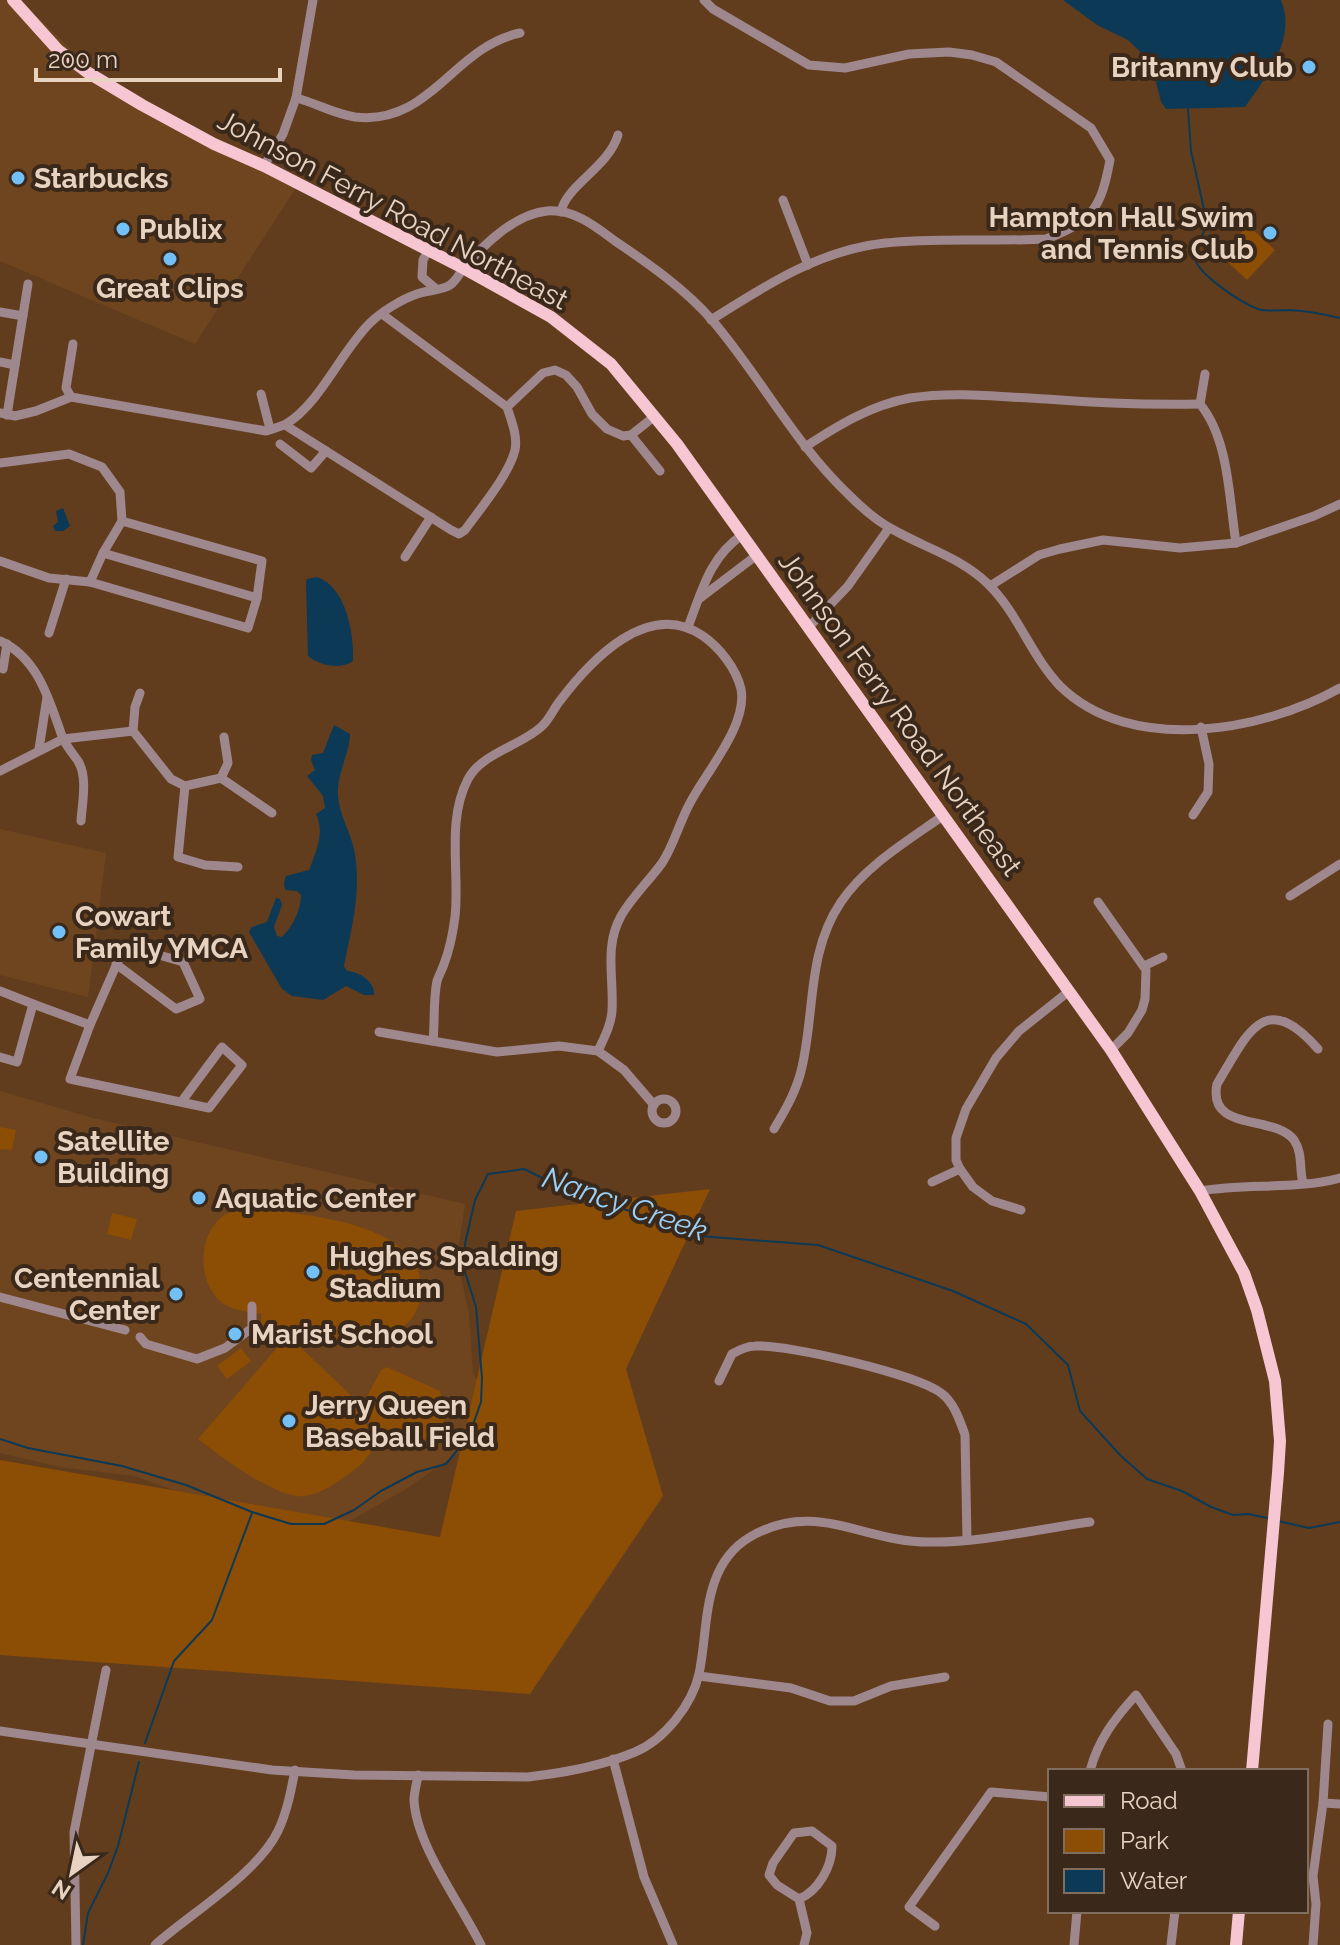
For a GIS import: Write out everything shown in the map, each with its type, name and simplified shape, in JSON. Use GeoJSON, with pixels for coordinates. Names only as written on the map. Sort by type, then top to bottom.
{"type":"FeatureCollection","features":[{"type":"Feature","properties":{"kind":"main road","name":"Johnson Ferry Road Northeast"},"geometry":{"type":"LineString","coordinates":[[13,0],[58,50],[87,72],[214,144],[264,166],[530,303],[572,331],[611,364],[655,416],[757,555],[1111,1050],[1200,1191],[1244,1273],[1275,1381],[1280,1441],[1252,1769]]}},
{"type":"Feature","properties":{"kind":"main road"},"geometry":{"type":"LineString","coordinates":[[1236,1945],[1239,1913]]}},
{"type":"Feature","properties":{"kind":"street"},"geometry":{"type":"LineString","coordinates":[[264,166],[283,134],[296,98],[313,0]]}},
{"type":"Feature","properties":{"kind":"street"},"geometry":{"type":"LineString","coordinates":[[704,0],[713,9],[809,65],[845,68],[909,54],[949,52],[996,62],[1091,128],[1110,160],[1101,198],[1089,216],[1069,230],[1046,239],[883,243],[784,274],[711,320]]}},
{"type":"Feature","properties":{"kind":"street"},"geometry":{"type":"LineString","coordinates":[[296,98],[354,117],[395,115],[427,96],[471,56],[493,41],[520,33]]}},
{"type":"Feature","properties":{"kind":"street"},"geometry":{"type":"LineString","coordinates":[[561,212],[564,199],[610,154],[618,135]]}},
{"type":"Feature","properties":{"kind":"street"},"geometry":{"type":"LineString","coordinates":[[783,200],[808,265]]}},
{"type":"Feature","properties":{"kind":"street"},"geometry":{"type":"LineString","coordinates":[[28,284],[11,394],[4,414],[36,411],[71,397],[266,431],[285,425],[302,411],[370,322],[413,295],[450,284],[463,268],[514,222],[535,213],[561,212],[579,217],[674,285],[711,320],[805,447],[849,495],[889,528],[944,553],[990,586],[1045,669],[1084,706],[1139,726],[1183,731],[1235,726],[1339,692]]}},
{"type":"Feature","properties":{"kind":"street"},"geometry":{"type":"LineString","coordinates":[[413,295],[422,277],[423,260],[428,251]]}},
{"type":"Feature","properties":{"kind":"street"},"geometry":{"type":"LineString","coordinates":[[422,277],[436,289]]}},
{"type":"Feature","properties":{"kind":"street"},"geometry":{"type":"LineString","coordinates":[[0,312],[23,316]]}},
{"type":"Feature","properties":{"kind":"street"},"geometry":{"type":"LineString","coordinates":[[285,425],[459,534],[494,491],[515,450],[514,429],[507,407],[382,314]]}},
{"type":"Feature","properties":{"kind":"street"},"geometry":{"type":"LineString","coordinates":[[71,397],[66,388],[73,344]]}},
{"type":"Feature","properties":{"kind":"street"},"geometry":{"type":"LineString","coordinates":[[0,362],[15,365]]}},
{"type":"Feature","properties":{"kind":"street"},"geometry":{"type":"LineString","coordinates":[[507,407],[543,373],[555,370],[566,375],[577,387],[592,414],[607,429],[623,436],[631,435],[655,416]]}},
{"type":"Feature","properties":{"kind":"street"},"geometry":{"type":"LineString","coordinates":[[1205,374],[1200,404],[1219,435],[1236,543]]}},
{"type":"Feature","properties":{"kind":"street"},"geometry":{"type":"LineString","coordinates":[[261,394],[270,429]]}},
{"type":"Feature","properties":{"kind":"street"},"geometry":{"type":"LineString","coordinates":[[805,447],[840,424],[873,409],[909,399],[957,395],[1140,405],[1200,404]]}},
{"type":"Feature","properties":{"kind":"street"},"geometry":{"type":"LineString","coordinates":[[631,435],[660,471]]}},
{"type":"Feature","properties":{"kind":"street"},"geometry":{"type":"LineString","coordinates":[[280,444],[311,468],[326,451]]}},
{"type":"Feature","properties":{"kind":"street"},"geometry":{"type":"LineString","coordinates":[[0,463],[69,454],[102,467],[120,492],[122,521],[90,582]]}},
{"type":"Feature","properties":{"kind":"street"},"geometry":{"type":"LineString","coordinates":[[990,586],[1039,555],[1103,540],[1180,548],[1236,543],[1340,504]]}},
{"type":"Feature","properties":{"kind":"street"},"geometry":{"type":"LineString","coordinates":[[405,557],[431,517]]}},
{"type":"Feature","properties":{"kind":"street"},"geometry":{"type":"LineString","coordinates":[[0,561],[49,578],[90,582],[248,628],[257,598],[262,561],[122,521]]}},
{"type":"Feature","properties":{"kind":"street"},"geometry":{"type":"LineString","coordinates":[[808,628],[848,586],[889,528]]}},
{"type":"Feature","properties":{"kind":"street"},"geometry":{"type":"LineString","coordinates":[[688,627],[702,585],[715,560],[742,535]]}},
{"type":"Feature","properties":{"kind":"street"},"geometry":{"type":"LineString","coordinates":[[103,553],[257,598]]}},
{"type":"Feature","properties":{"kind":"street"},"geometry":{"type":"LineString","coordinates":[[699,599],[757,555]]}},
{"type":"Feature","properties":{"kind":"street"},"geometry":{"type":"LineString","coordinates":[[49,633],[66,579]]}},
{"type":"Feature","properties":{"kind":"street"},"geometry":{"type":"LineString","coordinates":[[433,1041],[437,980],[445,964],[455,915],[459,802],[469,777],[481,764],[545,723],[579,678],[623,639],[639,629],[660,623],[688,627],[713,643],[734,671],[741,689],[741,710],[735,727],[690,802],[663,862],[616,926],[609,956],[612,1015],[598,1051]]}},
{"type":"Feature","properties":{"kind":"street"},"geometry":{"type":"LineString","coordinates":[[3,669],[4,642]]}},
{"type":"Feature","properties":{"kind":"street"},"geometry":{"type":"LineString","coordinates":[[4,642],[36,670],[70,754],[79,762],[83,782],[81,821]]}},
{"type":"Feature","properties":{"kind":"street"},"geometry":{"type":"LineString","coordinates":[[140,693],[133,731],[171,779],[185,786],[221,778],[272,813]]}},
{"type":"Feature","properties":{"kind":"street"},"geometry":{"type":"LineString","coordinates":[[39,749],[47,696]]}},
{"type":"Feature","properties":{"kind":"street"},"geometry":{"type":"LineString","coordinates":[[1193,815],[1208,792],[1209,764],[1201,727]]}},
{"type":"Feature","properties":{"kind":"street"},"geometry":{"type":"LineString","coordinates":[[0,771],[63,739],[133,731]]}},
{"type":"Feature","properties":{"kind":"street"},"geometry":{"type":"LineString","coordinates":[[221,778],[228,763],[224,737]]}},
{"type":"Feature","properties":{"kind":"street"},"geometry":{"type":"LineString","coordinates":[[185,786],[178,857],[205,865],[238,867]]}},
{"type":"Feature","properties":{"kind":"street"},"geometry":{"type":"LineString","coordinates":[[774,1129],[793,1096],[802,1070],[816,966],[824,933],[833,915],[858,881],[944,815]]}},
{"type":"Feature","properties":{"kind":"street"},"geometry":{"type":"LineString","coordinates":[[1290,896],[1340,864]]}},
{"type":"Feature","properties":{"kind":"street"},"geometry":{"type":"LineString","coordinates":[[1098,902],[1144,966],[1147,980],[1142,1010],[1128,1033],[1111,1050]]}},
{"type":"Feature","properties":{"kind":"street"},"geometry":{"type":"LineString","coordinates":[[116,964],[176,1009],[200,999],[183,962],[125,945],[116,964],[90,1025],[70,1079],[209,1108],[242,1065],[222,1047],[182,1101]]}},
{"type":"Feature","properties":{"kind":"street"},"geometry":{"type":"LineString","coordinates":[[1144,966],[1163,957]]}},
{"type":"Feature","properties":{"kind":"street"},"geometry":{"type":"LineString","coordinates":[[0,991],[90,1025]]}},
{"type":"Feature","properties":{"kind":"street"},"geometry":{"type":"LineString","coordinates":[[1021,1210],[983,1196],[960,1169],[956,1160],[956,1138],[977,1089],[996,1058],[1019,1031],[1068,992]]}},
{"type":"Feature","properties":{"kind":"street"},"geometry":{"type":"LineString","coordinates":[[0,1057],[17,1062],[33,1004]]}},
{"type":"Feature","properties":{"kind":"street"},"geometry":{"type":"LineString","coordinates":[[1303,1183],[1299,1149],[1293,1140],[1278,1128],[1232,1117],[1223,1111],[1215,1092],[1223,1074],[1255,1026],[1266,1020],[1288,1021],[1318,1049]]}},
{"type":"Feature","properties":{"kind":"street"},"geometry":{"type":"LineString","coordinates":[[379,1032],[497,1052],[559,1046],[598,1051],[624,1070],[654,1105]]}},
{"type":"Feature","properties":{"kind":"street"},"geometry":{"type":"LineString","coordinates":[[932,1182],[960,1169]]}},
{"type":"Feature","properties":{"kind":"street"},"geometry":{"type":"LineString","coordinates":[[1200,1191],[1231,1185],[1303,1183],[1340,1178]]}},
{"type":"Feature","properties":{"kind":"street"},"geometry":{"type":"LineString","coordinates":[[0,1297],[125,1330]]}},
{"type":"Feature","properties":{"kind":"street"},"geometry":{"type":"LineString","coordinates":[[140,1337],[146,1344],[197,1359],[225,1348],[252,1328],[252,1306]]}},
{"type":"Feature","properties":{"kind":"street"},"geometry":{"type":"LineString","coordinates":[[719,1381],[732,1354],[754,1346],[804,1352],[912,1378],[944,1395],[965,1435],[967,1540]]}},
{"type":"Feature","properties":{"kind":"street"},"geometry":{"type":"LineString","coordinates":[[0,1731],[224,1765],[418,1775],[528,1777],[556,1774],[637,1752],[659,1736],[690,1699],[699,1676],[709,1599],[715,1579],[727,1557],[748,1538],[774,1526],[799,1520],[823,1520],[878,1536],[914,1542],[967,1540],[1090,1522]]}},
{"type":"Feature","properties":{"kind":"street"},"geometry":{"type":"LineString","coordinates":[[76,1945],[74,1832],[106,1670]]}},
{"type":"Feature","properties":{"kind":"street"},"geometry":{"type":"LineString","coordinates":[[699,1676],[791,1688],[830,1701],[854,1701],[891,1686],[945,1677]]}},
{"type":"Feature","properties":{"kind":"street"},"geometry":{"type":"LineString","coordinates":[[1091,1769],[1100,1741],[1117,1715],[1136,1695],[1176,1754],[1181,1769]]}},
{"type":"Feature","properties":{"kind":"street"},"geometry":{"type":"LineString","coordinates":[[1313,1945],[1316,1904],[1313,1876],[1323,1803],[1328,1724]]}},
{"type":"Feature","properties":{"kind":"street"},"geometry":{"type":"LineString","coordinates":[[613,1759],[644,1877],[673,1945]]}},
{"type":"Feature","properties":{"kind":"street"},"geometry":{"type":"LineString","coordinates":[[155,1945],[246,1871],[265,1850],[277,1834],[285,1813],[295,1770]]}},
{"type":"Feature","properties":{"kind":"street"},"geometry":{"type":"LineString","coordinates":[[418,1775],[414,1800],[419,1825],[428,1849],[481,1945]]}},
{"type":"Feature","properties":{"kind":"street"},"geometry":{"type":"LineString","coordinates":[[935,1926],[909,1907],[991,1792],[1048,1797]]}},
{"type":"Feature","properties":{"kind":"street"},"geometry":{"type":"LineString","coordinates":[[1323,1803],[1340,1804]]}},
{"type":"Feature","properties":{"kind":"street"},"geometry":{"type":"LineString","coordinates":[[799,1899],[811,1894],[832,1861],[832,1846],[812,1831],[794,1833],[773,1863],[769,1875],[777,1885],[799,1899],[807,1933],[804,1945]]}},
{"type":"Feature","properties":{"kind":"street"},"geometry":{"type":"LineString","coordinates":[[1074,1945],[1077,1913]]}},
{"type":"Feature","properties":{"kind":"street"},"geometry":{"type":"LineString","coordinates":[[1171,1945],[1175,1913]]}},
{"type":"Feature","properties":{"kind":"shaded area"},"geometry":{"type":"Polygon","coordinates":[[[0,0],[20,0],[93,71],[195,131],[299,183],[195,344],[0,261],[0,0]]]}},
{"type":"Feature","properties":{"kind":"shaded area"},"geometry":{"type":"Polygon","coordinates":[[[0,829],[106,853],[88,997],[0,975],[0,829]]]}},
{"type":"Feature","properties":{"kind":"shaded area","name":"Marist School"},"geometry":{"type":"Polygon","coordinates":[[[0,1091],[93,1118],[465,1204],[457,1258],[469,1315],[473,1372],[486,1399],[468,1446],[403,1491],[316,1540],[134,1476],[60,1467],[0,1453],[0,1091]]]}},
{"type":"Feature","properties":{"kind":"green space","name":"Hampton Hall Swim and Tennis Club"},"geometry":{"type":"Polygon","coordinates":[[[1248,225],[1275,250],[1247,280],[1220,255],[1248,225]]]}},
{"type":"Feature","properties":{"kind":"green space"},"geometry":{"type":"Polygon","coordinates":[[[0,1127],[16,1130],[12,1150],[0,1149],[0,1127]]]}},
{"type":"Feature","properties":{"kind":"green space"},"geometry":{"type":"Polygon","coordinates":[[[710,1189],[626,1369],[663,1496],[530,1694],[0,1655],[0,1460],[440,1537],[516,1211],[710,1189]]]}},
{"type":"Feature","properties":{"kind":"green space","name":"Hughes Spalding Stadium"},"geometry":{"type":"Polygon","coordinates":[[[253,1206],[352,1224],[389,1240],[405,1251],[419,1272],[421,1285],[417,1310],[410,1321],[400,1329],[381,1334],[338,1326],[336,1346],[260,1326],[262,1314],[235,1309],[220,1301],[212,1292],[204,1270],[209,1234],[223,1216],[253,1206]]]}},
{"type":"Feature","properties":{"kind":"green space"},"geometry":{"type":"Polygon","coordinates":[[[112,1213],[137,1219],[131,1240],[107,1234],[112,1213]]]}},
{"type":"Feature","properties":{"kind":"green space","name":"Jerry Queen Baseball Field"},"geometry":{"type":"Polygon","coordinates":[[[282,1342],[295,1342],[360,1404],[374,1447],[349,1474],[326,1489],[305,1496],[294,1496],[265,1484],[198,1439],[282,1342]]]}},
{"type":"Feature","properties":{"kind":"green space"},"geometry":{"type":"Polygon","coordinates":[[[241,1348],[251,1361],[227,1379],[217,1366],[241,1348]]]}},
{"type":"Feature","properties":{"kind":"green space"},"geometry":{"type":"Polygon","coordinates":[[[387,1367],[440,1391],[445,1409],[444,1422],[430,1437],[397,1446],[376,1446],[363,1404],[381,1370],[387,1367]]]}},
{"type":"Feature","properties":{"kind":"water"},"geometry":{"type":"Polygon","coordinates":[[[1063,0],[1281,0],[1285,29],[1277,57],[1245,107],[1166,109],[1161,102],[1151,62],[1128,40],[1097,25],[1063,0]]]}},
{"type":"Feature","properties":{"kind":"water"},"geometry":{"type":"Polygon","coordinates":[[[63,508],[70,526],[63,531],[55,531],[53,526],[58,522],[56,511],[63,508]]]}},
{"type":"Feature","properties":{"kind":"water"},"geometry":{"type":"Polygon","coordinates":[[[317,577],[335,590],[346,612],[353,650],[353,661],[348,664],[330,666],[308,656],[306,583],[307,579],[317,577]]]}},
{"type":"Feature","properties":{"kind":"water"},"geometry":{"type":"Polygon","coordinates":[[[334,725],[350,734],[338,797],[354,849],[357,879],[344,966],[347,971],[361,975],[369,982],[374,995],[364,995],[346,986],[323,1000],[292,996],[282,989],[249,932],[252,927],[267,922],[276,898],[282,905],[274,927],[277,936],[282,937],[296,918],[301,895],[297,891],[285,890],[284,883],[286,876],[309,870],[317,849],[320,828],[316,814],[325,808],[323,796],[307,776],[315,770],[312,755],[323,753],[334,725]]]}},
{"type":"Feature","properties":{"kind":"waterway"},"geometry":{"type":"LineString","coordinates":[[1188,109],[1191,151],[1207,223],[1196,249],[1198,265],[1222,288],[1258,309],[1303,311],[1340,318]]}},
{"type":"Feature","properties":{"kind":"waterway","name":"Nancy Creek"},"geometry":{"type":"LineString","coordinates":[[0,1439],[28,1448],[122,1466],[186,1485],[291,1524],[324,1524],[354,1510],[417,1472],[446,1464],[469,1436],[481,1402],[476,1307],[465,1272],[465,1244],[475,1200],[488,1174],[524,1169],[557,1185],[699,1236],[818,1245],[953,1291],[1026,1324],[1068,1365],[1080,1411],[1147,1479],[1182,1491],[1233,1515],[1268,1518]]}},
{"type":"Feature","properties":{"kind":"waterway"},"geometry":{"type":"LineString","coordinates":[[145,1743],[174,1661],[212,1620],[252,1513]]}},
{"type":"Feature","properties":{"kind":"waterway","name":"Nancy Creek"},"geometry":{"type":"LineString","coordinates":[[1278,1521],[1309,1528],[1340,1522]]}},
{"type":"Feature","properties":{"kind":"waterway"},"geometry":{"type":"LineString","coordinates":[[83,1945],[88,1913],[118,1846],[139,1762]]}},
{"type":"Feature","properties":{"kind":"place","name":"Britanny Club"},"geometry":{"type":"Point","coordinates":[1309,67]}},
{"type":"Feature","properties":{"kind":"place","name":"Starbucks"},"geometry":{"type":"Point","coordinates":[18,178]}},
{"type":"Feature","properties":{"kind":"place","name":"Publix"},"geometry":{"type":"Point","coordinates":[123,229]}},
{"type":"Feature","properties":{"kind":"place","name":"Hampton Hall Swim and Tennis Club"},"geometry":{"type":"Point","coordinates":[1270,233]}},
{"type":"Feature","properties":{"kind":"place","name":"Great Clips"},"geometry":{"type":"Point","coordinates":[170,259]}},
{"type":"Feature","properties":{"kind":"place","name":"Cowart Family YMCA"},"geometry":{"type":"Point","coordinates":[59,932]}},
{"type":"Feature","properties":{"kind":"place","name":"Satellite Building"},"geometry":{"type":"Point","coordinates":[41,1157]}},
{"type":"Feature","properties":{"kind":"place","name":"Aquatic Center"},"geometry":{"type":"Point","coordinates":[199,1198]}},
{"type":"Feature","properties":{"kind":"place","name":"Hughes Spalding Stadium"},"geometry":{"type":"Point","coordinates":[313,1272]}},
{"type":"Feature","properties":{"kind":"place","name":"Centennial Center"},"geometry":{"type":"Point","coordinates":[176,1294]}},
{"type":"Feature","properties":{"kind":"place","name":"Marist School"},"geometry":{"type":"Point","coordinates":[235,1334]}},
{"type":"Feature","properties":{"kind":"place","name":"Jerry Queen Baseball Field"},"geometry":{"type":"Point","coordinates":[289,1421]}}]}
